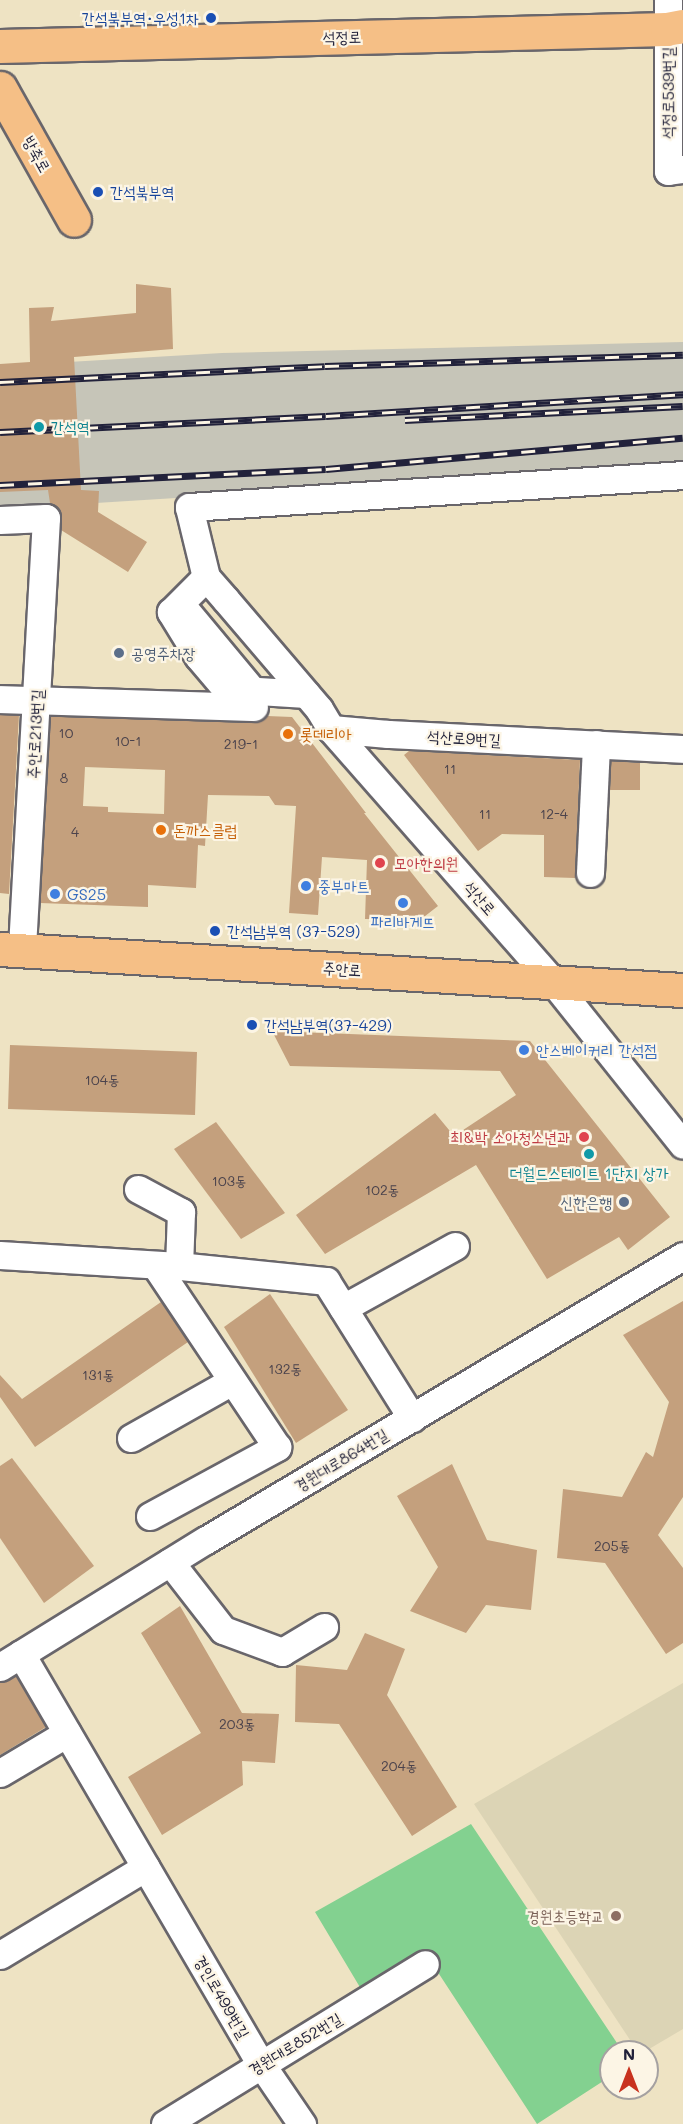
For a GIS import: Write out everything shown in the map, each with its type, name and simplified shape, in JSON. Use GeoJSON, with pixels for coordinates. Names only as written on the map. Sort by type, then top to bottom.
{"type":"FeatureCollection","features":[{"type":"Feature","properties":{"kind":"main road","name":"석정로"},"geometry":{"type":"LineString","coordinates":[[0,46],[673,18]]}},
{"type":"Feature","properties":{"kind":"main road","name":"방축로"},"geometry":{"type":"LineString","coordinates":[[0,88],[74,220]]}},
{"type":"Feature","properties":{"kind":"main road","name":"주안로"},"geometry":{"type":"LineString","coordinates":[[11,950],[683,990]]}},
{"type":"Feature","properties":{"kind":"street","name":"석정로539번길"},"geometry":{"type":"LineString","coordinates":[[673,18],[668,171],[683,169]]}},
{"type":"Feature","properties":{"kind":"street"},"geometry":{"type":"LineString","coordinates":[[319,710],[252,690],[226,689],[198,656],[171,612],[206,577],[189,507],[683,476]]}},
{"type":"Feature","properties":{"kind":"street","name":"주안로213번길"},"geometry":{"type":"LineString","coordinates":[[0,520],[46,518],[37,701],[11,950]]}},
{"type":"Feature","properties":{"kind":"street","name":"석산로"},"geometry":{"type":"LineString","coordinates":[[206,577],[553,982],[683,1145]]}},
{"type":"Feature","properties":{"kind":"street"},"geometry":{"type":"LineString","coordinates":[[0,699],[319,710]]}},
{"type":"Feature","properties":{"kind":"street","name":"석산로9번길"},"geometry":{"type":"LineString","coordinates":[[319,710],[388,734],[683,749]]}},
{"type":"Feature","properties":{"kind":"street"},"geometry":{"type":"LineString","coordinates":[[590,873],[596,744]]}},
{"type":"Feature","properties":{"kind":"street"},"geometry":{"type":"LineString","coordinates":[[138,1190],[181,1212],[167,1265],[232,1381],[277,1448],[150,1516]]}},
{"type":"Feature","properties":{"kind":"street"},"geometry":{"type":"LineString","coordinates":[[343,1308],[455,1246]]}},
{"type":"Feature","properties":{"kind":"street"},"geometry":{"type":"LineString","coordinates":[[0,1255],[167,1265],[326,1281],[412,1418]]}},
{"type":"Feature","properties":{"kind":"street","name":"경원대로864번길"},"geometry":{"type":"LineString","coordinates":[[10,1660],[683,1256]]}},
{"type":"Feature","properties":{"kind":"street"},"geometry":{"type":"LineString","coordinates":[[131,1438],[232,1381]]}},
{"type":"Feature","properties":{"kind":"street"},"geometry":{"type":"LineString","coordinates":[[170,1562],[223,1630],[282,1652],[324,1627]]}},
{"type":"Feature","properties":{"kind":"street","name":"경인로499번길"},"geometry":{"type":"LineString","coordinates":[[10,1660],[67,1733],[261,2064],[302,2124]]}},
{"type":"Feature","properties":{"kind":"street"},"geometry":{"type":"LineString","coordinates":[[0,1773],[67,1733]]}},
{"type":"Feature","properties":{"kind":"street"},"geometry":{"type":"LineString","coordinates":[[0,1955],[146,1867]]}},
{"type":"Feature","properties":{"kind":"street","name":"경원대로852번길"},"geometry":{"type":"LineString","coordinates":[[165,2124],[425,1964]]}},
{"type":"Feature","properties":{"kind":"shaded area"},"geometry":{"type":"Polygon","coordinates":[[[683,342],[683,460],[432,482],[0,509],[0,366],[222,353],[683,342]]]}},
{"type":"Feature","properties":{"kind":"shaded area","name":"경원초등학교"},"geometry":{"type":"Polygon","coordinates":[[[683,1683],[683,2029],[659,2043],[659,2040],[630,2040],[474,1804],[683,1683]]]}},
{"type":"Feature","properties":{"kind":"green space"},"geometry":{"type":"Polygon","coordinates":[[[471,1824],[615,2040],[599,2040],[599,2084],[537,2124],[426,1954],[364,1994],[315,1912],[471,1824]]]}},
{"type":"Feature","properties":{"kind":"building"},"geometry":{"type":"Polygon","coordinates":[[[136,284],[171,288],[173,349],[74,357],[81,490],[99,491],[98,512],[147,542],[128,572],[61,530],[60,511],[50,503],[48,490],[0,492],[0,364],[30,362],[29,308],[54,307],[51,321],[136,313],[136,284]]]}},
{"type":"Feature","properties":{"kind":"building"},"geometry":{"type":"Polygon","coordinates":[[[0,715],[19,715],[9,894],[0,893],[0,715]]]}},
{"type":"Feature","properties":{"kind":"building"},"geometry":{"type":"Polygon","coordinates":[[[51,716],[254,723],[267,716],[292,717],[438,906],[420,920],[365,919],[367,860],[322,857],[318,915],[289,913],[296,806],[275,805],[269,796],[208,795],[205,846],[198,845],[196,888],[148,885],[148,907],[40,903],[51,716]],[[85,767],[83,806],[108,807],[108,812],[164,814],[165,770],[85,767]]]}},
{"type":"Feature","properties":{"kind":"building"},"geometry":{"type":"Polygon","coordinates":[[[409,751],[580,760],[575,878],[544,877],[544,835],[502,834],[478,851],[404,755],[409,751]]]}},
{"type":"Feature","properties":{"kind":"building"},"geometry":{"type":"Polygon","coordinates":[[[611,761],[640,763],[640,790],[610,790],[611,761]]]}},
{"type":"Feature","properties":{"kind":"building"},"geometry":{"type":"Polygon","coordinates":[[[272,1031],[530,1041],[670,1217],[628,1250],[619,1237],[547,1279],[476,1165],[325,1254],[296,1215],[435,1113],[454,1136],[516,1095],[500,1071],[290,1066],[272,1031]]]}},
{"type":"Feature","properties":{"kind":"building"},"geometry":{"type":"Polygon","coordinates":[[[10,1045],[197,1052],[195,1115],[8,1109],[10,1045]]]}},
{"type":"Feature","properties":{"kind":"building"},"geometry":{"type":"Polygon","coordinates":[[[216,1122],[285,1213],[241,1239],[174,1149],[216,1122]]]}},
{"type":"Feature","properties":{"kind":"building"},"geometry":{"type":"Polygon","coordinates":[[[270,1294],[348,1410],[296,1443],[224,1327],[270,1294]]]}},
{"type":"Feature","properties":{"kind":"building"},"geometry":{"type":"Polygon","coordinates":[[[683,1301],[683,1497],[658,1535],[683,1568],[683,1643],[666,1654],[605,1563],[557,1558],[563,1489],[622,1497],[646,1452],[653,1457],[669,1402],[623,1335],[683,1301]]]}},
{"type":"Feature","properties":{"kind":"building"},"geometry":{"type":"Polygon","coordinates":[[[161,1302],[188,1342],[35,1447],[0,1397],[0,1375],[22,1399],[161,1302]]]}},
{"type":"Feature","properties":{"kind":"building"},"geometry":{"type":"Polygon","coordinates":[[[12,1458],[94,1566],[44,1603],[0,1538],[0,1466],[12,1458]]]}},
{"type":"Feature","properties":{"kind":"building"},"geometry":{"type":"Polygon","coordinates":[[[452,1464],[487,1540],[537,1550],[531,1610],[486,1605],[466,1633],[410,1611],[438,1567],[397,1496],[452,1464]]]}},
{"type":"Feature","properties":{"kind":"building"},"geometry":{"type":"Polygon","coordinates":[[[180,1606],[242,1713],[279,1714],[275,1763],[242,1761],[243,1785],[162,1835],[128,1777],[201,1733],[141,1633],[180,1606]]]}},
{"type":"Feature","properties":{"kind":"building"},"geometry":{"type":"Polygon","coordinates":[[[365,1633],[405,1649],[387,1695],[457,1807],[412,1836],[339,1724],[295,1722],[296,1665],[347,1670],[365,1633]]]}},
{"type":"Feature","properties":{"kind":"building"},"geometry":{"type":"Polygon","coordinates":[[[16,1676],[46,1727],[0,1755],[0,1683],[16,1676]]]}},
{"type":"Feature","properties":{"kind":"railway"},"geometry":{"type":"LineString","coordinates":[[0,382],[325,366],[683,355]]}},
{"type":"Feature","properties":{"kind":"railway"},"geometry":{"type":"LineString","coordinates":[[0,432],[326,416],[683,394]]}},
{"type":"Feature","properties":{"kind":"railway"},"geometry":{"type":"LineString","coordinates":[[405,420],[683,406]]}},
{"type":"Feature","properties":{"kind":"railway"},"geometry":{"type":"LineString","coordinates":[[0,485],[326,469],[683,438]]}},
{"type":"Feature","properties":{"kind":"place","name":"간석북부역·우성1차"},"geometry":{"type":"Point","coordinates":[211,18]}},
{"type":"Feature","properties":{"kind":"place","name":"간석북부역"},"geometry":{"type":"Point","coordinates":[98,192]}},
{"type":"Feature","properties":{"kind":"place","name":"간석역"},"geometry":{"type":"Point","coordinates":[39,427]}},
{"type":"Feature","properties":{"kind":"place","name":"공영주차장"},"geometry":{"type":"Point","coordinates":[119,653]}},
{"type":"Feature","properties":{"kind":"place","name":"롯데리아"},"geometry":{"type":"Point","coordinates":[288,734]}},
{"type":"Feature","properties":{"kind":"place","name":"돈까스클럽"},"geometry":{"type":"Point","coordinates":[161,830]}},
{"type":"Feature","properties":{"kind":"place","name":"모아한의원"},"geometry":{"type":"Point","coordinates":[380,863]}},
{"type":"Feature","properties":{"kind":"place","name":"중부마트"},"geometry":{"type":"Point","coordinates":[306,886]}},
{"type":"Feature","properties":{"kind":"place","name":"GS25"},"geometry":{"type":"Point","coordinates":[55,894]}},
{"type":"Feature","properties":{"kind":"place","name":"파리바게뜨"},"geometry":{"type":"Point","coordinates":[403,903]}},
{"type":"Feature","properties":{"kind":"place","name":"간석남부역 (37-529)"},"geometry":{"type":"Point","coordinates":[215,931]}},
{"type":"Feature","properties":{"kind":"place","name":"간석남부역(37-429)"},"geometry":{"type":"Point","coordinates":[252,1025]}},
{"type":"Feature","properties":{"kind":"place","name":"안스베이커리 간석점"},"geometry":{"type":"Point","coordinates":[524,1050]}},
{"type":"Feature","properties":{"kind":"place","name":"최&박 소아청소년과"},"geometry":{"type":"Point","coordinates":[584,1137]}},
{"type":"Feature","properties":{"kind":"place","name":"더월드스테이트 1단지 상가"},"geometry":{"type":"Point","coordinates":[589,1154]}},
{"type":"Feature","properties":{"kind":"place","name":"신한은행"},"geometry":{"type":"Point","coordinates":[624,1202]}},
{"type":"Feature","properties":{"kind":"place","name":"경원초등학교"},"geometry":{"type":"Point","coordinates":[616,1916]}}]}
